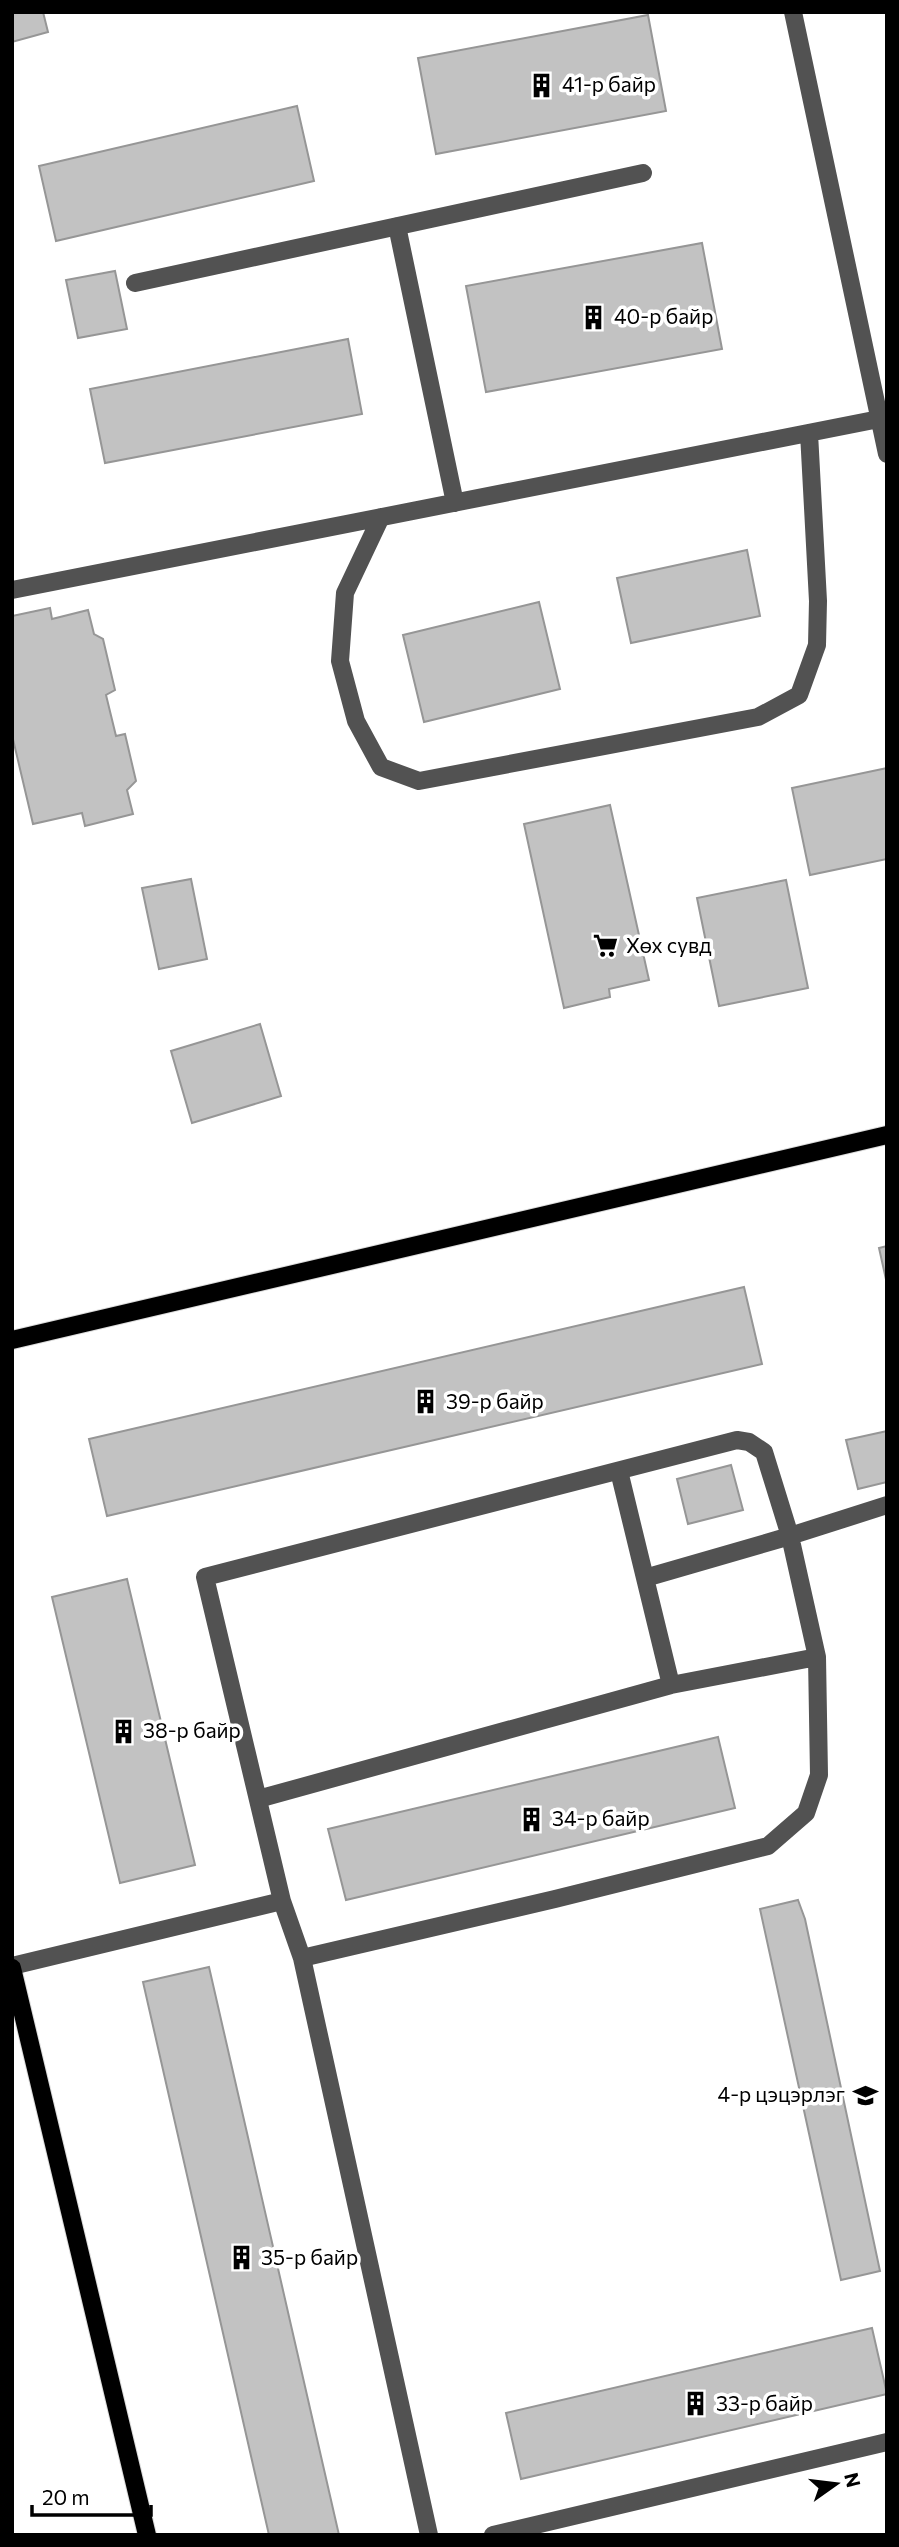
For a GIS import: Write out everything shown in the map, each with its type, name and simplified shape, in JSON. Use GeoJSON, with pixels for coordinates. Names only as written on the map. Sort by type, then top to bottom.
{"type":"FeatureCollection","features":[{"type":"Feature","properties":{"kind":"main road"},"geometry":{"type":"LineString","coordinates":[[12,1340],[887,1135]]}},
{"type":"Feature","properties":{"kind":"main road"},"geometry":{"type":"LineString","coordinates":[[12,1967],[147,2535]]}},
{"type":"Feature","properties":{"kind":"street"},"geometry":{"type":"LineString","coordinates":[[793,12],[887,454]]}},
{"type":"Feature","properties":{"kind":"street"},"geometry":{"type":"LineString","coordinates":[[135,283],[643,173]]}},
{"type":"Feature","properties":{"kind":"street"},"geometry":{"type":"LineString","coordinates":[[397,226],[455,503]]}},
{"type":"Feature","properties":{"kind":"street"},"geometry":{"type":"LineString","coordinates":[[12,590],[879,419]]}},
{"type":"Feature","properties":{"kind":"street"},"geometry":{"type":"LineString","coordinates":[[382,517],[345,593],[340,661],[356,721],[380,767],[419,780],[758,717],[799,695],[817,645],[818,601],[809,433]]}},
{"type":"Feature","properties":{"kind":"street"},"geometry":{"type":"LineString","coordinates":[[302,1958],[768,1846],[806,1813],[819,1775],[817,1657],[790,1536],[764,1452],[749,1442],[737,1440],[205,1577],[282,1901],[302,1958],[429,2535]]}},
{"type":"Feature","properties":{"kind":"street"},"geometry":{"type":"LineString","coordinates":[[618,1471],[671,1685]]}},
{"type":"Feature","properties":{"kind":"street"},"geometry":{"type":"LineString","coordinates":[[645,1578],[887,1505]]}},
{"type":"Feature","properties":{"kind":"street"},"geometry":{"type":"LineString","coordinates":[[258,1799],[671,1685],[817,1657]]}},
{"type":"Feature","properties":{"kind":"street"},"geometry":{"type":"LineString","coordinates":[[12,1967],[282,1901]]}},
{"type":"Feature","properties":{"kind":"street"},"geometry":{"type":"LineString","coordinates":[[492,2535],[887,2442]]}},
{"type":"Feature","properties":{"kind":"building"},"geometry":{"type":"Polygon","coordinates":[[[12,12],[43,12],[48,32],[12,42],[12,12]]]}},
{"type":"Feature","properties":{"kind":"building","name":"41-р байр"},"geometry":{"type":"Polygon","coordinates":[[[648,15],[666,111],[436,154],[418,58],[648,15]]]}},
{"type":"Feature","properties":{"kind":"building"},"geometry":{"type":"Polygon","coordinates":[[[297,106],[314,181],[56,241],[39,166],[297,106]]]}},
{"type":"Feature","properties":{"kind":"building","name":"40-р байр"},"geometry":{"type":"Polygon","coordinates":[[[702,243],[722,349],[486,392],[466,286],[702,243]]]}},
{"type":"Feature","properties":{"kind":"building"},"geometry":{"type":"Polygon","coordinates":[[[115,271],[127,329],[78,338],[66,280],[115,271]]]}},
{"type":"Feature","properties":{"kind":"building"},"geometry":{"type":"Polygon","coordinates":[[[348,339],[362,414],[105,463],[90,389],[348,339]]]}},
{"type":"Feature","properties":{"kind":"building"},"geometry":{"type":"Polygon","coordinates":[[[747,550],[760,616],[631,643],[617,578],[747,550]]]}},
{"type":"Feature","properties":{"kind":"building"},"geometry":{"type":"Polygon","coordinates":[[[539,602],[560,689],[424,722],[403,635],[539,602]]]}},
{"type":"Feature","properties":{"kind":"building"},"geometry":{"type":"Polygon","coordinates":[[[50,608],[52,619],[88,610],[94,634],[103,639],[115,690],[106,695],[116,736],[125,734],[136,781],[127,790],[133,814],[85,826],[82,813],[33,824],[12,735],[12,616],[50,608]]]}},
{"type":"Feature","properties":{"kind":"building"},"geometry":{"type":"Polygon","coordinates":[[[887,768],[887,859],[810,875],[792,788],[887,768]]]}},
{"type":"Feature","properties":{"kind":"building"},"geometry":{"type":"Polygon","coordinates":[[[610,805],[649,980],[609,989],[610,997],[564,1008],[524,824],[610,805]]]}},
{"type":"Feature","properties":{"kind":"building"},"geometry":{"type":"Polygon","coordinates":[[[191,879],[207,959],[159,969],[142,888],[191,879]]]}},
{"type":"Feature","properties":{"kind":"building"},"geometry":{"type":"Polygon","coordinates":[[[786,880],[808,988],[719,1006],[697,898],[786,880]]]}},
{"type":"Feature","properties":{"kind":"building"},"geometry":{"type":"Polygon","coordinates":[[[260,1024],[281,1096],[192,1123],[171,1051],[260,1024]]]}},
{"type":"Feature","properties":{"kind":"building"},"geometry":{"type":"Polygon","coordinates":[[[887,1246],[887,1284],[879,1248],[887,1246]]]}},
{"type":"Feature","properties":{"kind":"building","name":"39-р байр"},"geometry":{"type":"Polygon","coordinates":[[[744,1287],[762,1364],[107,1516],[89,1439],[744,1287]]]}},
{"type":"Feature","properties":{"kind":"building"},"geometry":{"type":"Polygon","coordinates":[[[887,1431],[887,1482],[858,1489],[846,1440],[887,1431]]]}},
{"type":"Feature","properties":{"kind":"building"},"geometry":{"type":"Polygon","coordinates":[[[731,1465],[743,1510],[688,1524],[677,1479],[731,1465]]]}},
{"type":"Feature","properties":{"kind":"building","name":"38-р байр"},"geometry":{"type":"Polygon","coordinates":[[[127,1579],[195,1865],[120,1883],[52,1597],[127,1579]]]}},
{"type":"Feature","properties":{"kind":"building","name":"34-р байр"},"geometry":{"type":"Polygon","coordinates":[[[718,1737],[735,1808],[346,1900],[328,1829],[718,1737]]]}},
{"type":"Feature","properties":{"kind":"building"},"geometry":{"type":"Polygon","coordinates":[[[798,1900],[805,1919],[880,2271],[841,2280],[760,1909],[798,1900]]]}},
{"type":"Feature","properties":{"kind":"building","name":"35-р байр"},"geometry":{"type":"Polygon","coordinates":[[[209,1967],[339,2535],[269,2535],[143,1982],[209,1967]]]}},
{"type":"Feature","properties":{"kind":"building","name":"33-р байр"},"geometry":{"type":"Polygon","coordinates":[[[872,2328],[887,2394],[521,2479],[506,2413],[872,2328]]]}},
{"type":"Feature","properties":{"kind":"place","name":"41-р байр"},"geometry":{"type":"Point","coordinates":[542,85]}},
{"type":"Feature","properties":{"kind":"place","name":"40-р байр"},"geometry":{"type":"Point","coordinates":[594,317]}},
{"type":"Feature","properties":{"kind":"place","name":"Хөх сувд"},"geometry":{"type":"Point","coordinates":[606,946]}},
{"type":"Feature","properties":{"kind":"place","name":"39-р байр"},"geometry":{"type":"Point","coordinates":[426,1402]}},
{"type":"Feature","properties":{"kind":"place","name":"38-р байр"},"geometry":{"type":"Point","coordinates":[123,1731]}},
{"type":"Feature","properties":{"kind":"place","name":"34-р байр"},"geometry":{"type":"Point","coordinates":[532,1819]}},
{"type":"Feature","properties":{"kind":"place","name":"4-р цэцэрлэг"},"geometry":{"type":"Point","coordinates":[865,2095]}},
{"type":"Feature","properties":{"kind":"place","name":"35-р байр"},"geometry":{"type":"Point","coordinates":[241,2258]}},
{"type":"Feature","properties":{"kind":"place","name":"33-р байр"},"geometry":{"type":"Point","coordinates":[696,2404]}}]}
